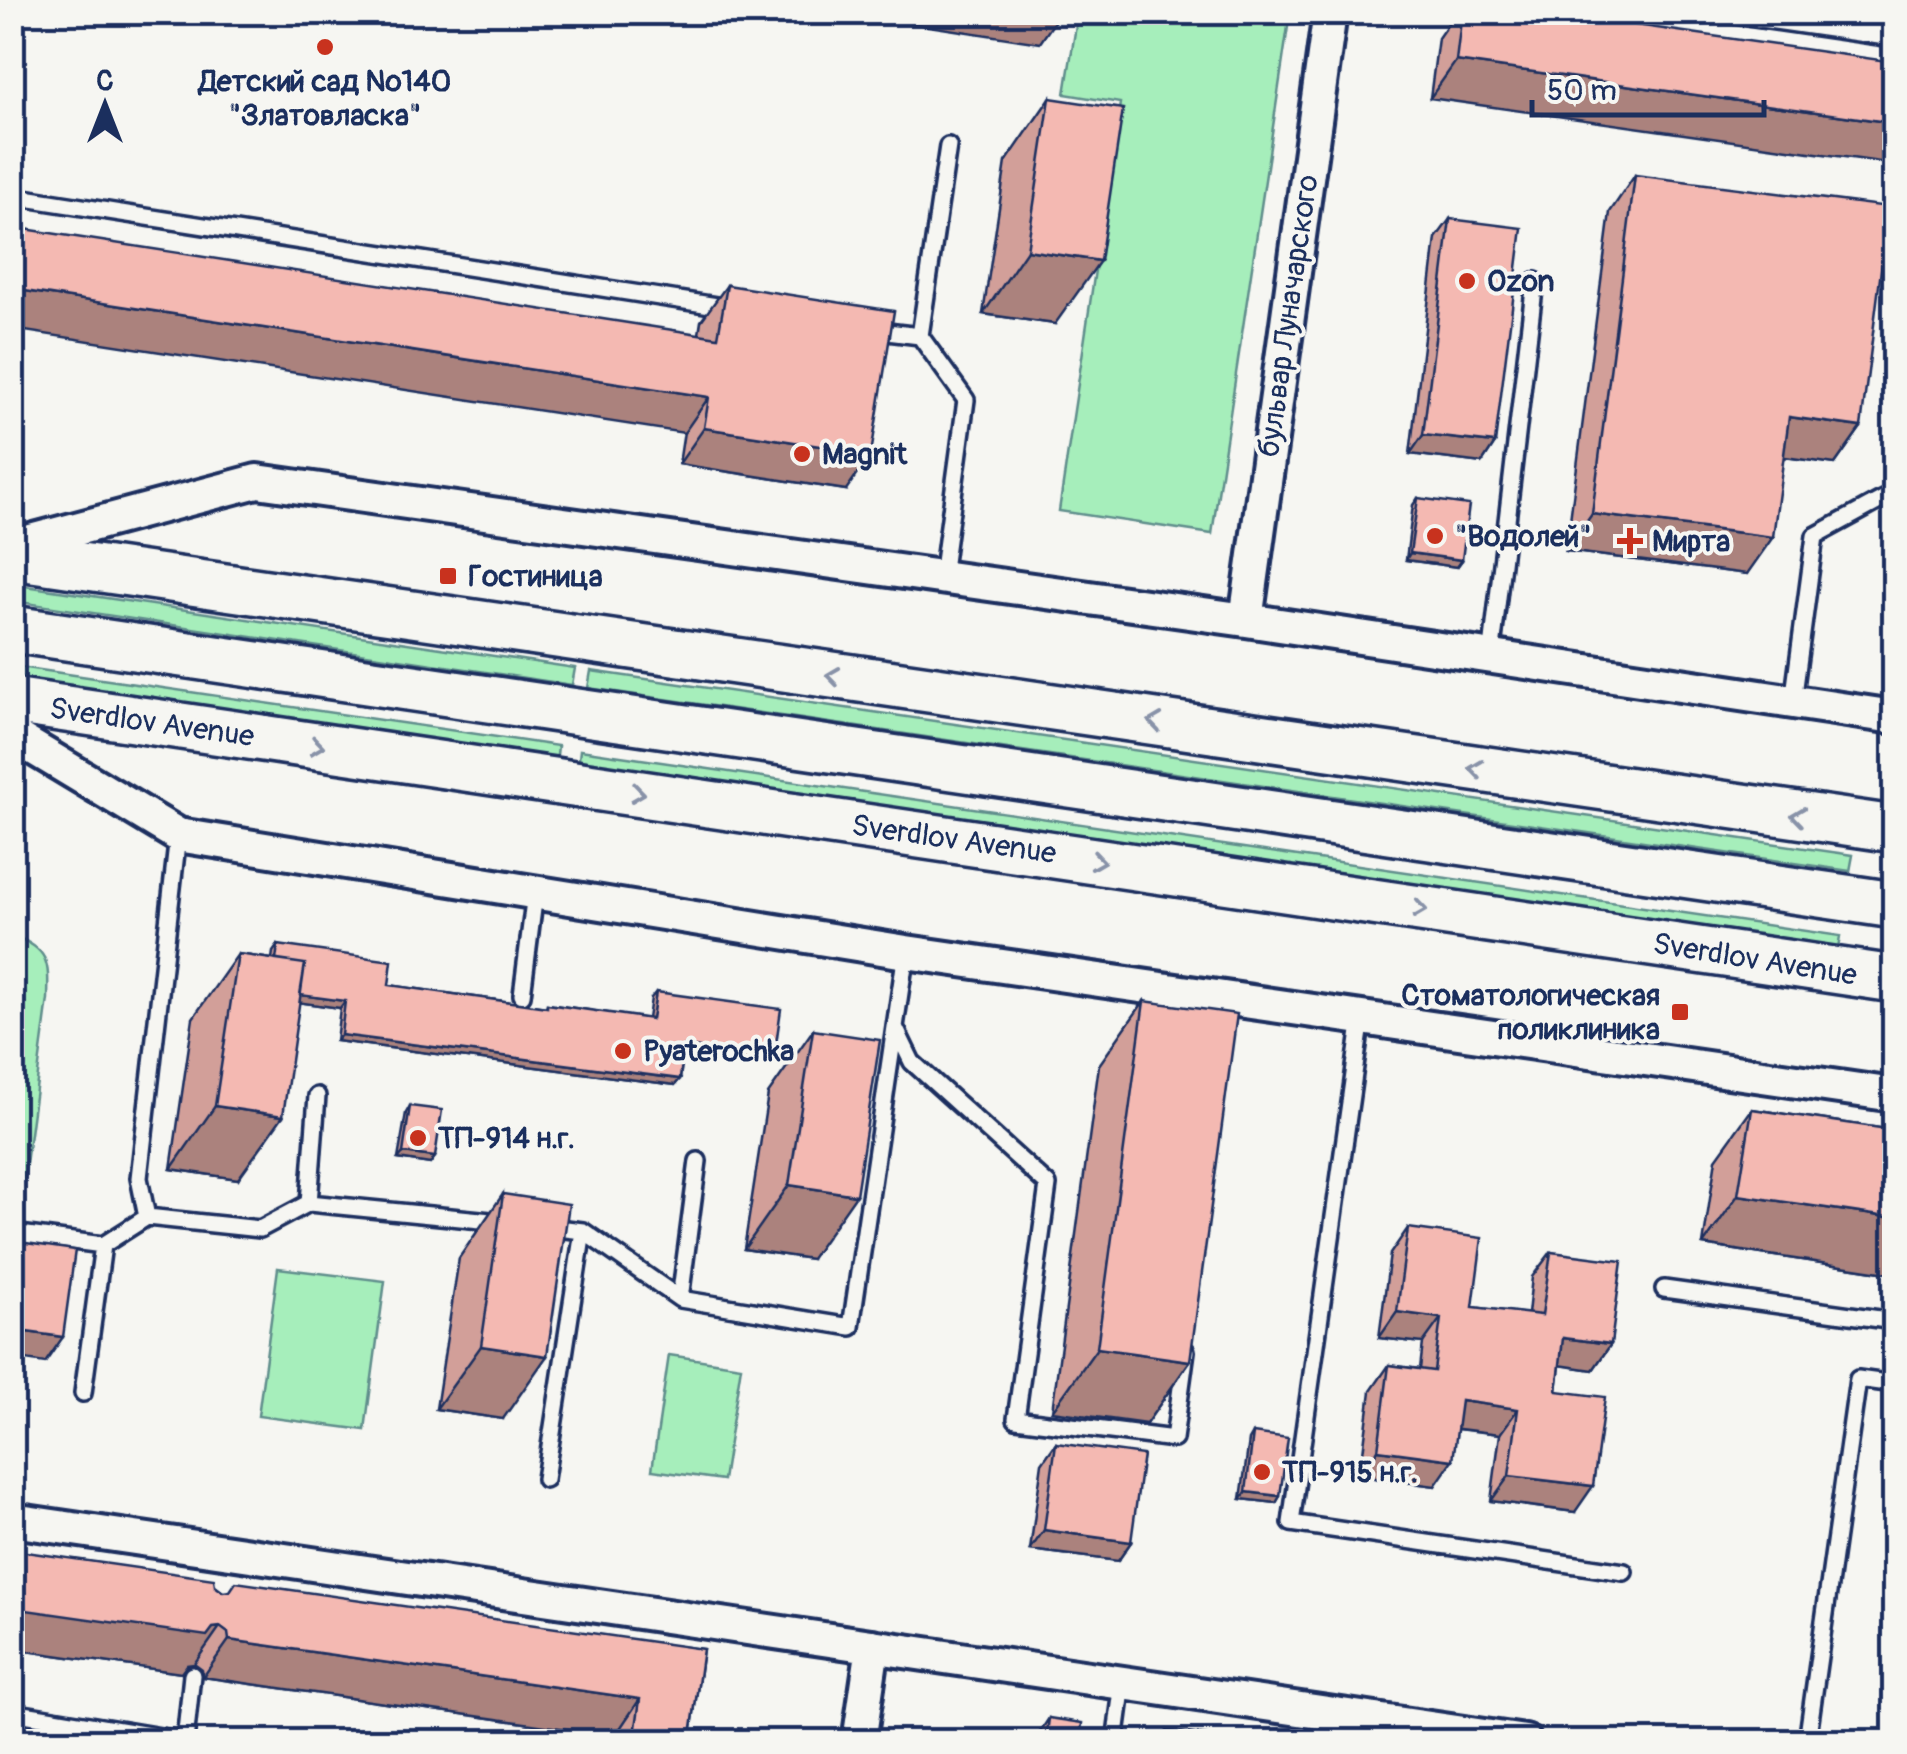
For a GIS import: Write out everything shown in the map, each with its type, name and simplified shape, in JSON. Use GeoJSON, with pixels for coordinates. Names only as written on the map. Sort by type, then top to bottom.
{"type":"FeatureCollection","features":[{"type":"Feature","properties":{"kind":"main road"},"geometry":{"type":"LineString","coordinates":[[12,556],[1894,830]]}},
{"type":"Feature","properties":{"kind":"main road"},"geometry":{"type":"LineString","coordinates":[[12,629],[1894,904]]}},
{"type":"Feature","properties":{"kind":"main road","name":"Sverdlov Avenue"},"geometry":{"type":"LineString","coordinates":[[12,701],[1894,980]]}},
{"type":"Feature","properties":{"kind":"street","name":"бульвар Луначарского"},"geometry":{"type":"LineString","coordinates":[[1246,620],[1330,12]]}},
{"type":"Feature","properties":{"kind":"street"},"geometry":{"type":"LineString","coordinates":[[12,546],[257,480],[1246,620],[1894,717]]}},
{"type":"Feature","properties":{"kind":"street"},"geometry":{"type":"LineString","coordinates":[[12,735],[178,836],[906,952],[1894,1095]]}},
{"type":"Feature","properties":{"kind":"street"},"geometry":{"type":"LineString","coordinates":[[12,1520],[206,1559],[873,1646],[1518,1741]]}},
{"type":"Feature","properties":{"kind":"street"},"geometry":{"type":"LineString","coordinates":[[859,1742],[873,1646]]}},
{"type":"Feature","properties":{"kind":"lane"},"geometry":{"type":"LineString","coordinates":[[1583,12],[1894,57]]}},
{"type":"Feature","properties":{"kind":"lane"},"geometry":{"type":"LineString","coordinates":[[942,578],[966,400],[920,336],[948,146]]}},
{"type":"Feature","properties":{"kind":"lane"},"geometry":{"type":"LineString","coordinates":[[12,196],[754,312]]}},
{"type":"Feature","properties":{"kind":"lane"},"geometry":{"type":"LineString","coordinates":[[1491,658],[1535,281]]}},
{"type":"Feature","properties":{"kind":"lane"},"geometry":{"type":"LineString","coordinates":[[852,326],[920,336]]}},
{"type":"Feature","properties":{"kind":"lane"},"geometry":{"type":"LineString","coordinates":[[1793,702],[1815,536],[1894,494]]}},
{"type":"Feature","properties":{"kind":"lane"},"geometry":{"type":"LineString","coordinates":[[146,1217],[139,1178],[178,836]]}},
{"type":"Feature","properties":{"kind":"lane"},"geometry":{"type":"LineString","coordinates":[[522,994],[535,892]]}},
{"type":"Feature","properties":{"kind":"lane"},"geometry":{"type":"LineString","coordinates":[[12,1233],[102,1246],[146,1217],[260,1230],[310,1203],[583,1231],[680,1299],[852,1327],[906,952]]}},
{"type":"Feature","properties":{"kind":"lane"},"geometry":{"type":"LineString","coordinates":[[1362,1017],[1332,1199],[1291,1522],[1624,1572]]}},
{"type":"Feature","properties":{"kind":"lane"},"geometry":{"type":"LineString","coordinates":[[895,1027],[912,1062],[1048,1185],[1016,1419],[1174,1439],[1189,1326]]}},
{"type":"Feature","properties":{"kind":"lane"},"geometry":{"type":"LineString","coordinates":[[310,1203],[317,1096]]}},
{"type":"Feature","properties":{"kind":"lane"},"geometry":{"type":"LineString","coordinates":[[680,1299],[698,1161]]}},
{"type":"Feature","properties":{"kind":"lane"},"geometry":{"type":"LineString","coordinates":[[545,1479],[583,1231]]}},
{"type":"Feature","properties":{"kind":"lane"},"geometry":{"type":"LineString","coordinates":[[83,1393],[102,1246]]}},
{"type":"Feature","properties":{"kind":"lane"},"geometry":{"type":"LineString","coordinates":[[1664,1289],[1894,1321]]}},
{"type":"Feature","properties":{"kind":"lane"},"geometry":{"type":"LineString","coordinates":[[1808,1742],[1858,1379],[1894,1384]]}},
{"type":"Feature","properties":{"kind":"lane"},"geometry":{"type":"LineString","coordinates":[[12,1712],[186,1741],[192,1675]]}},
{"type":"Feature","properties":{"kind":"lane"},"geometry":{"type":"LineString","coordinates":[[1116,1742],[1124,1683]]}},
{"type":"Feature","properties":{"kind":"green space"},"geometry":{"type":"Polygon","coordinates":[[[1078,13],[1290,13],[1212,534],[1059,511],[1120,103],[1065,94],[1078,13]]]}},
{"type":"Feature","properties":{"kind":"green space"},"geometry":{"type":"Polygon","coordinates":[[[12,584],[575,668],[572,685],[13,601],[12,584]]]}},
{"type":"Feature","properties":{"kind":"green space"},"geometry":{"type":"Polygon","coordinates":[[[13,666],[558,746],[556,764],[13,684],[13,666]]]}},
{"type":"Feature","properties":{"kind":"green space"},"geometry":{"type":"Polygon","coordinates":[[[591,671],[1853,855],[1850,871],[588,688],[591,671]]]}},
{"type":"Feature","properties":{"kind":"green space"},"geometry":{"type":"Polygon","coordinates":[[[580,750],[1840,936],[1837,954],[578,768],[580,750]]]}},
{"type":"Feature","properties":{"kind":"green space"},"geometry":{"type":"Polygon","coordinates":[[[13,935],[34,946],[44,958],[48,999],[24,1179],[13,1203],[13,935]]]}},
{"type":"Feature","properties":{"kind":"green space"},"geometry":{"type":"Polygon","coordinates":[[[278,1268],[385,1281],[365,1430],[258,1416],[278,1268]]]}},
{"type":"Feature","properties":{"kind":"green space"},"geometry":{"type":"Polygon","coordinates":[[[669,1355],[741,1366],[723,1480],[652,1470],[669,1355]]]}},
{"type":"Feature","properties":{"kind":"building"},"geometry":{"type":"Polygon","coordinates":[[[1462,12],[1545,12],[1894,62],[1894,123],[1456,61],[1462,12]]]}},
{"type":"Feature","properties":{"kind":"building"},"geometry":{"type":"Polygon","coordinates":[[[1050,98],[1123,109],[1100,261],[1027,250],[1050,98]]]}},
{"type":"Feature","properties":{"kind":"building"},"geometry":{"type":"Polygon","coordinates":[[[1635,175],[1889,207],[1861,427],[1789,417],[1773,537],[1592,514],[1635,175]]]}},
{"type":"Feature","properties":{"kind":"building"},"geometry":{"type":"Polygon","coordinates":[[[1450,219],[1522,228],[1495,443],[1423,435],[1450,219]]]}},
{"type":"Feature","properties":{"kind":"building"},"geometry":{"type":"Polygon","coordinates":[[[12,227],[718,337],[727,285],[894,311],[871,454],[704,428],[709,397],[12,289],[12,227]]]}},
{"type":"Feature","properties":{"kind":"building","name":"\"Водолей\""},"geometry":{"type":"Polygon","coordinates":[[[1418,498],[1469,505],[1462,560],[1410,553],[1418,498]]]}},
{"type":"Feature","properties":{"kind":"building"},"geometry":{"type":"Polygon","coordinates":[[[278,945],[392,961],[389,985],[547,1007],[652,1019],[656,992],[781,1009],[774,1058],[684,1046],[680,1079],[341,1035],[345,1001],[300,995],[305,964],[276,960],[278,945]]]}},
{"type":"Feature","properties":{"kind":"building"},"geometry":{"type":"Polygon","coordinates":[[[238,954],[305,964],[283,1116],[215,1106],[238,954]]]}},
{"type":"Feature","properties":{"kind":"building"},"geometry":{"type":"Polygon","coordinates":[[[1144,1001],[1237,1014],[1190,1361],[1097,1348],[1144,1001]]]}},
{"type":"Feature","properties":{"kind":"building"},"geometry":{"type":"Polygon","coordinates":[[[813,1030],[880,1040],[856,1195],[789,1185],[813,1030]]]}},
{"type":"Feature","properties":{"kind":"building","name":"ТП-914 н.г."},"geometry":{"type":"Polygon","coordinates":[[[410,1106],[442,1110],[435,1157],[403,1153],[410,1106]]]}},
{"type":"Feature","properties":{"kind":"building"},"geometry":{"type":"Polygon","coordinates":[[[1752,1109],[1894,1130],[1894,1218],[1738,1195],[1752,1109]]]}},
{"type":"Feature","properties":{"kind":"building"},"geometry":{"type":"Polygon","coordinates":[[[503,1194],[569,1204],[547,1356],[481,1346],[503,1194]]]}},
{"type":"Feature","properties":{"kind":"building"},"geometry":{"type":"Polygon","coordinates":[[[1408,1228],[1482,1238],[1473,1307],[1542,1315],[1551,1252],[1622,1261],[1611,1344],[1563,1338],[1557,1391],[1605,1397],[1593,1486],[1509,1476],[1518,1409],[1461,1401],[1453,1460],[1378,1450],[1389,1365],[1434,1371],[1441,1318],[1397,1312],[1408,1228]]]}},
{"type":"Feature","properties":{"kind":"building"},"geometry":{"type":"Polygon","coordinates":[[[12,1241],[75,1250],[63,1337],[12,1330],[12,1241]]]}},
{"type":"Feature","properties":{"kind":"building","name":"ТП-915 н.г."},"geometry":{"type":"Polygon","coordinates":[[[1253,1433],[1288,1438],[1280,1496],[1246,1492],[1253,1433]]]}},
{"type":"Feature","properties":{"kind":"building"},"geometry":{"type":"Polygon","coordinates":[[[1056,1443],[1143,1455],[1131,1542],[1044,1530],[1056,1443]]]}},
{"type":"Feature","properties":{"kind":"building"},"geometry":{"type":"Polygon","coordinates":[[[12,1550],[214,1579],[215,1586],[223,1592],[230,1591],[236,1582],[703,1649],[690,1742],[634,1742],[640,1699],[229,1640],[228,1633],[220,1627],[213,1628],[207,1636],[12,1608],[12,1550]]]}},
{"type":"Feature","properties":{"kind":"building"},"geometry":{"type":"Polygon","coordinates":[[[1049,1718],[1082,1723],[1080,1742],[1046,1742],[1049,1718]]]}},
{"type":"Feature","properties":{"kind":"building"},"geometry":{"type":"Polygon","coordinates":[[[1167,1730],[1247,1742],[1165,1742],[1167,1730]]]}},
{"type":"Feature","properties":{"kind":"place","name":"Детский сад №140 \"Златовласка\""},"geometry":{"type":"Point","coordinates":[325,47]}},
{"type":"Feature","properties":{"kind":"place","name":"Ozon"},"geometry":{"type":"Point","coordinates":[1467,281]}},
{"type":"Feature","properties":{"kind":"place","name":"Magnit"},"geometry":{"type":"Point","coordinates":[802,454]}},
{"type":"Feature","properties":{"kind":"place","name":"\"Водолей\""},"geometry":{"type":"Point","coordinates":[1435,536]}},
{"type":"Feature","properties":{"kind":"place","name":"Мирта"},"geometry":{"type":"Point","coordinates":[1630,541]}},
{"type":"Feature","properties":{"kind":"place","name":"Гостиница"},"geometry":{"type":"Point","coordinates":[448,576]}},
{"type":"Feature","properties":{"kind":"place","name":"Стоматологическая поликлиника"},"geometry":{"type":"Point","coordinates":[1680,1012]}},
{"type":"Feature","properties":{"kind":"place","name":"Pyaterochka"},"geometry":{"type":"Point","coordinates":[623,1051]}},
{"type":"Feature","properties":{"kind":"place","name":"ТП-914 н.г."},"geometry":{"type":"Point","coordinates":[418,1138]}},
{"type":"Feature","properties":{"kind":"place","name":"ТП-915 н.г."},"geometry":{"type":"Point","coordinates":[1262,1472]}}]}
